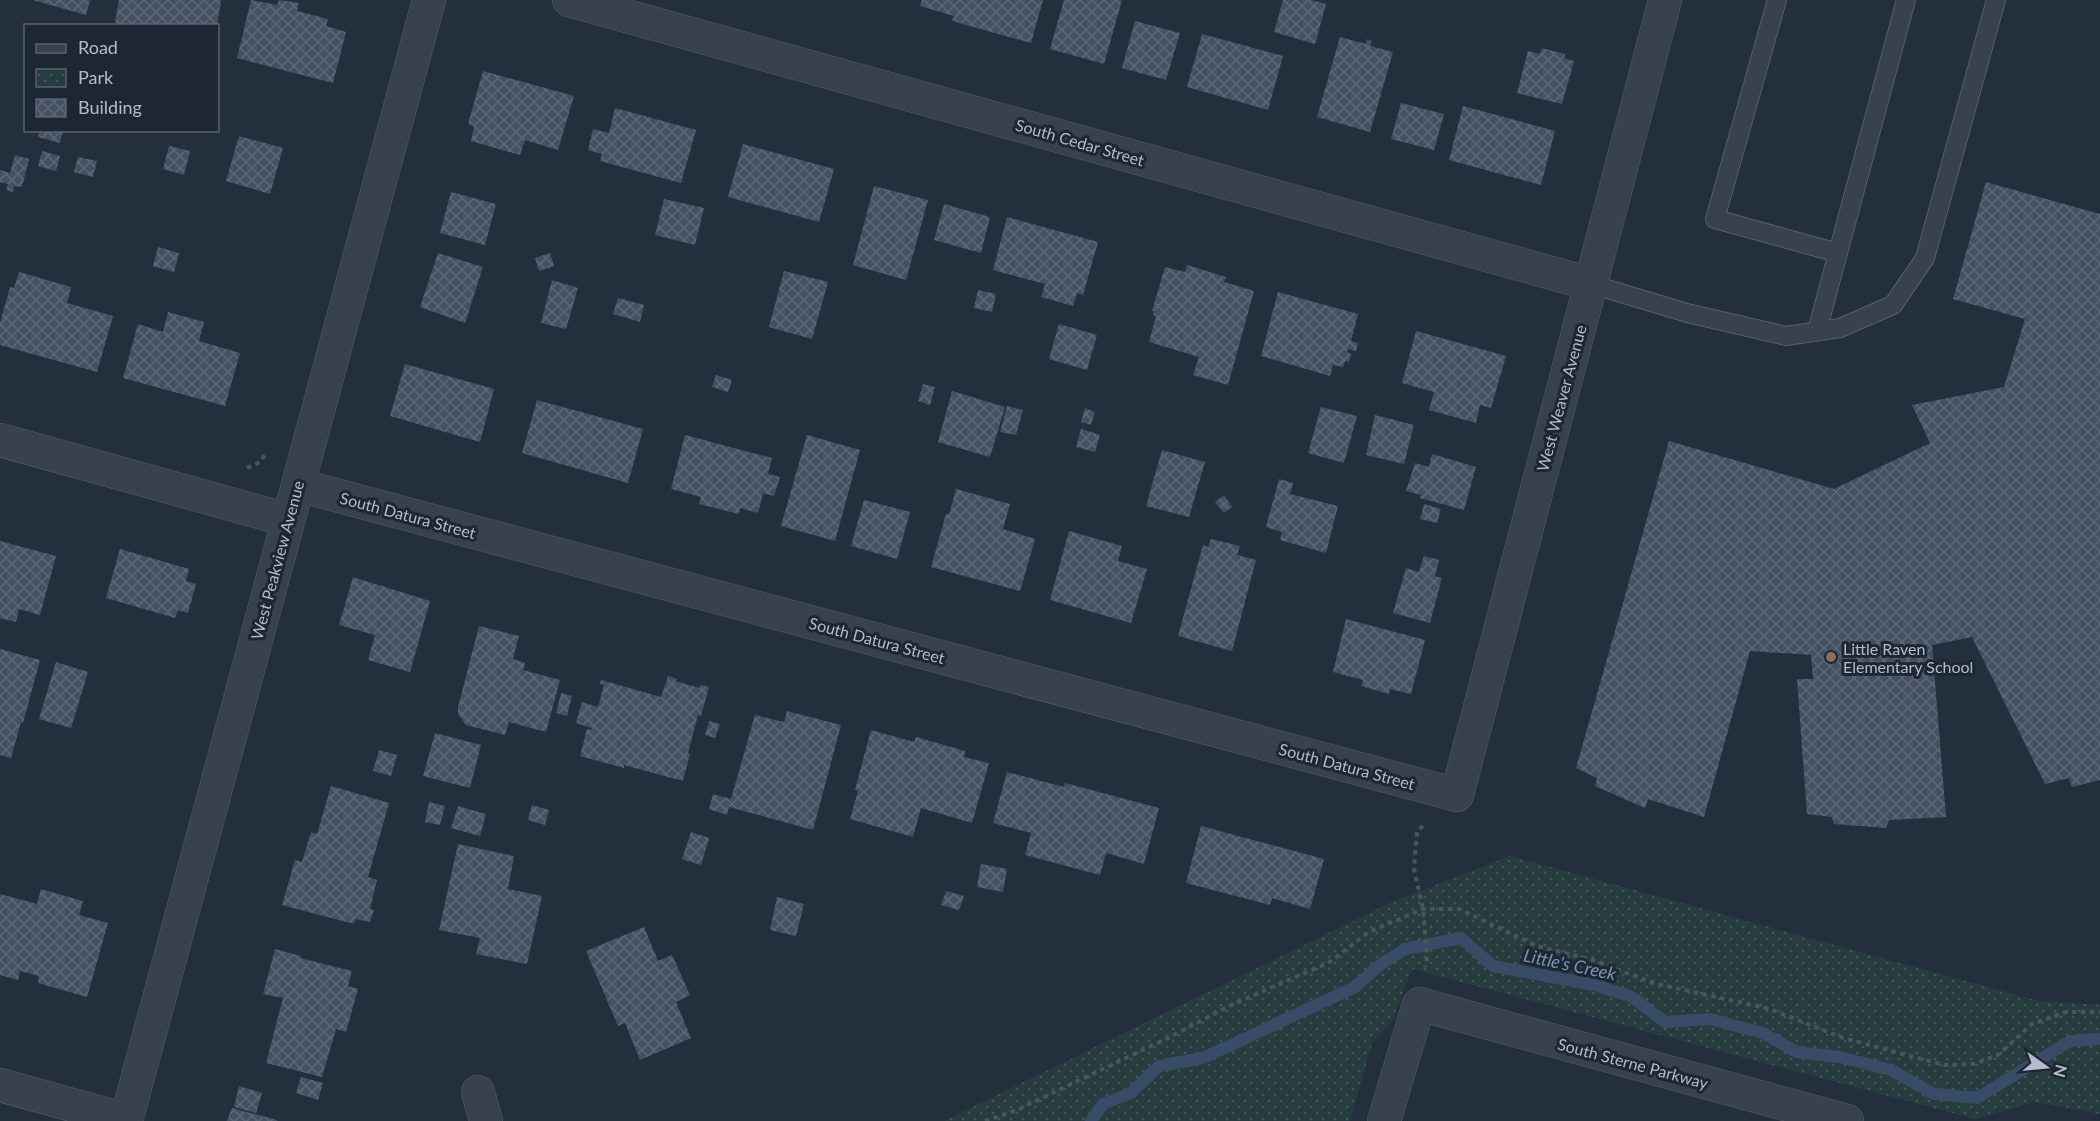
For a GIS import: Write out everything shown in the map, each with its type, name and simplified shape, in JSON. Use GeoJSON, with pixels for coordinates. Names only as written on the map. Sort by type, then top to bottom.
{"type":"FeatureCollection","features":[{"type":"Feature","properties":{"kind":"street","name":"West Peakview Avenue"},"geometry":{"type":"LineString","coordinates":[[126,1121],[429,0]]}},
{"type":"Feature","properties":{"kind":"street","name":"South Cedar Street"},"geometry":{"type":"LineString","coordinates":[[569,0],[1591,284]]}},
{"type":"Feature","properties":{"kind":"street","name":"West Weaver Avenue"},"geometry":{"type":"LineString","coordinates":[[1457,795],[1665,0]]}},
{"type":"Feature","properties":{"kind":"street"},"geometry":{"type":"LineString","coordinates":[[0,440],[288,520]]}},
{"type":"Feature","properties":{"kind":"street","name":"South Datura Street"},"geometry":{"type":"LineString","coordinates":[[298,485],[1457,795]]}},
{"type":"Feature","properties":{"kind":"street","name":"South Sterne Parkway"},"geometry":{"type":"LineString","coordinates":[[1384,1121],[1419,1004],[1846,1121]]}},
{"type":"Feature","properties":{"kind":"street"},"geometry":{"type":"LineString","coordinates":[[0,1085],[126,1121]]}},
{"type":"Feature","properties":{"kind":"lane"},"geometry":{"type":"LineString","coordinates":[[1778,0],[1715,219],[1838,253]]}},
{"type":"Feature","properties":{"kind":"lane"},"geometry":{"type":"LineString","coordinates":[[1817,332],[1906,0]]}},
{"type":"Feature","properties":{"kind":"lane"},"geometry":{"type":"LineString","coordinates":[[1591,284],[1687,313],[1786,336],[1840,328],[1893,305],[1925,258],[1996,0]]}},
{"type":"Feature","properties":{"kind":"path"},"geometry":{"type":"LineString","coordinates":[[241,468],[251,467],[260,462],[269,449]]}},
{"type":"Feature","properties":{"kind":"path"},"geometry":{"type":"LineString","coordinates":[[1427,958],[1423,909],[1414,869],[1417,831],[1457,795]]}},
{"type":"Feature","properties":{"kind":"green space"},"geometry":{"type":"Polygon","coordinates":[[[1510,856],[2039,1001],[2100,1005],[2100,1114],[2035,1102],[1975,1119],[1412,969],[1392,1022],[1372,1043],[1350,1121],[944,1121],[1392,902],[1510,856]]]}},
{"type":"Feature","properties":{"kind":"building"},"geometry":{"type":"Polygon","coordinates":[[[33,0],[90,0],[86,15],[33,0]]]}},
{"type":"Feature","properties":{"kind":"building"},"geometry":{"type":"Polygon","coordinates":[[[119,0],[221,0],[217,24],[115,23],[119,0]]]}},
{"type":"Feature","properties":{"kind":"building"},"geometry":{"type":"Polygon","coordinates":[[[251,0],[277,5],[279,0],[299,3],[297,11],[328,19],[326,26],[346,32],[333,83],[237,58],[251,0]]]}},
{"type":"Feature","properties":{"kind":"building"},"geometry":{"type":"Polygon","coordinates":[[[922,0],[1043,0],[1031,43],[952,21],[954,16],[920,6],[922,0]]]}},
{"type":"Feature","properties":{"kind":"building"},"geometry":{"type":"Polygon","coordinates":[[[1064,0],[1122,0],[1104,64],[1050,49],[1064,0]]]}},
{"type":"Feature","properties":{"kind":"building"},"geometry":{"type":"Polygon","coordinates":[[[1283,0],[1311,0],[1326,4],[1315,44],[1274,32],[1283,0]]]}},
{"type":"Feature","properties":{"kind":"building"},"geometry":{"type":"Polygon","coordinates":[[[1135,21],[1180,33],[1166,80],[1122,68],[1135,21]]]}},
{"type":"Feature","properties":{"kind":"building"},"geometry":{"type":"Polygon","coordinates":[[[1202,34],[1283,56],[1268,110],[1187,87],[1202,34]]]}},
{"type":"Feature","properties":{"kind":"building"},"geometry":{"type":"Polygon","coordinates":[[[1340,37],[1366,44],[1367,39],[1372,41],[1370,46],[1393,52],[1370,132],[1317,117],[1340,37]]]}},
{"type":"Feature","properties":{"kind":"building"},"geometry":{"type":"Polygon","coordinates":[[[1542,48],[1565,54],[1564,58],[1574,61],[1562,104],[1517,93],[1528,51],[1540,54],[1542,48]]]}},
{"type":"Feature","properties":{"kind":"building"},"geometry":{"type":"Polygon","coordinates":[[[483,71],[574,96],[558,150],[525,140],[520,155],[471,141],[474,126],[468,124],[483,71]]]}},
{"type":"Feature","properties":{"kind":"building"},"geometry":{"type":"Polygon","coordinates":[[[1401,103],[1444,114],[1434,150],[1391,139],[1401,103]]]}},
{"type":"Feature","properties":{"kind":"building"},"geometry":{"type":"Polygon","coordinates":[[[1463,106],[1555,131],[1541,185],[1449,160],[1463,106]]]}},
{"type":"Feature","properties":{"kind":"building"},"geometry":{"type":"Polygon","coordinates":[[[615,108],[696,130],[681,183],[600,161],[602,154],[588,150],[593,129],[609,133],[615,108]]]}},
{"type":"Feature","properties":{"kind":"building"},"geometry":{"type":"Polygon","coordinates":[[[39,132],[63,132],[60,143],[38,137],[39,132]]]}},
{"type":"Feature","properties":{"kind":"building"},"geometry":{"type":"Polygon","coordinates":[[[239,136],[283,148],[270,194],[226,181],[239,136]]]}},
{"type":"Feature","properties":{"kind":"building"},"geometry":{"type":"Polygon","coordinates":[[[743,144],[834,169],[819,222],[728,197],[743,144]]]}},
{"type":"Feature","properties":{"kind":"building"},"geometry":{"type":"Polygon","coordinates":[[[169,146],[190,151],[184,175],[163,169],[169,146]]]}},
{"type":"Feature","properties":{"kind":"building"},"geometry":{"type":"Polygon","coordinates":[[[42,151],[60,156],[56,171],[38,166],[42,151]]]}},
{"type":"Feature","properties":{"kind":"building"},"geometry":{"type":"Polygon","coordinates":[[[15,155],[29,159],[22,187],[14,186],[13,192],[6,190],[8,184],[0,182],[0,170],[10,173],[15,155]]]}},
{"type":"Feature","properties":{"kind":"building"},"geometry":{"type":"Polygon","coordinates":[[[78,157],[97,161],[93,177],[74,172],[78,157]]]}},
{"type":"Feature","properties":{"kind":"building"},"geometry":{"type":"Polygon","coordinates":[[[1986,182],[2100,214],[2100,780],[2072,787],[2069,778],[2045,784],[1972,637],[1932,645],[1946,817],[1889,820],[1886,828],[1834,824],[1832,817],[1807,814],[1797,679],[1813,679],[1811,655],[1750,651],[1704,817],[1648,799],[1645,808],[1595,786],[1597,778],[1576,768],[1669,441],[1834,489],[1930,443],[1912,405],[2004,387],[2025,319],[1953,299],[1986,182]]]}},
{"type":"Feature","properties":{"kind":"building"},"geometry":{"type":"Polygon","coordinates":[[[874,186],[928,200],[906,280],[853,265],[874,186]]]}},
{"type":"Feature","properties":{"kind":"building"},"geometry":{"type":"Polygon","coordinates":[[[451,192],[496,204],[485,245],[440,233],[451,192]]]}},
{"type":"Feature","properties":{"kind":"building"},"geometry":{"type":"Polygon","coordinates":[[[664,199],[704,208],[695,245],[655,235],[664,199]]]}},
{"type":"Feature","properties":{"kind":"building"},"geometry":{"type":"Polygon","coordinates":[[[944,204],[990,217],[981,253],[934,240],[944,204]]]}},
{"type":"Feature","properties":{"kind":"building"},"geometry":{"type":"Polygon","coordinates":[[[1007,217],[1098,242],[1083,295],[1077,293],[1073,306],[1041,297],[1045,284],[993,270],[1007,217]]]}},
{"type":"Feature","properties":{"kind":"building"},"geometry":{"type":"Polygon","coordinates":[[[158,247],[179,253],[174,272],[153,266],[158,247]]]}},
{"type":"Feature","properties":{"kind":"building"},"geometry":{"type":"Polygon","coordinates":[[[438,253],[483,267],[465,323],[420,307],[438,253]]]}},
{"type":"Feature","properties":{"kind":"building"},"geometry":{"type":"Polygon","coordinates":[[[550,253],[554,266],[539,271],[535,258],[550,253]]]}},
{"type":"Feature","properties":{"kind":"building"},"geometry":{"type":"Polygon","coordinates":[[[1187,265],[1226,277],[1224,282],[1254,291],[1228,385],[1193,375],[1199,357],[1149,342],[1156,316],[1152,311],[1165,267],[1185,272],[1187,265]]]}},
{"type":"Feature","properties":{"kind":"building"},"geometry":{"type":"Polygon","coordinates":[[[784,271],[828,282],[812,339],[769,327],[784,271]]]}},
{"type":"Feature","properties":{"kind":"building"},"geometry":{"type":"Polygon","coordinates":[[[19,272],[71,287],[67,303],[113,316],[97,372],[0,345],[0,323],[10,287],[14,288],[19,272]]]}},
{"type":"Feature","properties":{"kind":"building"},"geometry":{"type":"Polygon","coordinates":[[[552,280],[578,288],[566,329],[541,323],[552,280]]]}},
{"type":"Feature","properties":{"kind":"building"},"geometry":{"type":"Polygon","coordinates":[[[978,290],[996,294],[992,312],[974,308],[978,290]]]}},
{"type":"Feature","properties":{"kind":"building"},"geometry":{"type":"Polygon","coordinates":[[[1278,292],[1358,314],[1351,341],[1358,343],[1356,351],[1348,349],[1347,352],[1351,354],[1349,362],[1345,361],[1343,367],[1333,365],[1330,376],[1261,356],[1278,292]]]}},
{"type":"Feature","properties":{"kind":"building"},"geometry":{"type":"Polygon","coordinates":[[[618,298],[644,305],[640,322],[613,314],[618,298]]]}},
{"type":"Feature","properties":{"kind":"building"},"geometry":{"type":"Polygon","coordinates":[[[168,312],[204,322],[199,341],[240,353],[225,406],[123,378],[138,324],[163,332],[168,312]]]}},
{"type":"Feature","properties":{"kind":"building"},"geometry":{"type":"Polygon","coordinates":[[[1059,324],[1097,335],[1087,370],[1049,359],[1059,324]]]}},
{"type":"Feature","properties":{"kind":"building"},"geometry":{"type":"Polygon","coordinates":[[[1416,331],[1506,356],[1491,408],[1480,405],[1476,423],[1429,410],[1434,392],[1402,383],[1416,331]]]}},
{"type":"Feature","properties":{"kind":"building"},"geometry":{"type":"Polygon","coordinates":[[[405,364],[494,389],[480,442],[390,416],[405,364]]]}},
{"type":"Feature","properties":{"kind":"building"},"geometry":{"type":"Polygon","coordinates":[[[716,375],[732,380],[728,392],[712,387],[716,375]]]}},
{"type":"Feature","properties":{"kind":"building"},"geometry":{"type":"Polygon","coordinates":[[[923,384],[935,387],[930,405],[918,401],[923,384]]]}},
{"type":"Feature","properties":{"kind":"building"},"geometry":{"type":"Polygon","coordinates":[[[952,391],[1005,407],[990,457],[938,442],[952,391]]]}},
{"type":"Feature","properties":{"kind":"building"},"geometry":{"type":"Polygon","coordinates":[[[537,400],[643,429],[628,483],[522,453],[537,400]]]}},
{"type":"Feature","properties":{"kind":"building"},"geometry":{"type":"Polygon","coordinates":[[[1007,406],[1023,410],[1016,435],[1000,432],[1007,406]]]}},
{"type":"Feature","properties":{"kind":"building"},"geometry":{"type":"Polygon","coordinates":[[[1321,407],[1357,416],[1344,463],[1308,453],[1321,407]]]}},
{"type":"Feature","properties":{"kind":"building"},"geometry":{"type":"Polygon","coordinates":[[[1085,408],[1095,412],[1091,425],[1081,422],[1085,408]]]}},
{"type":"Feature","properties":{"kind":"building"},"geometry":{"type":"Polygon","coordinates":[[[1375,415],[1414,425],[1404,464],[1366,455],[1375,415]]]}},
{"type":"Feature","properties":{"kind":"building"},"geometry":{"type":"Polygon","coordinates":[[[1081,429],[1100,435],[1095,452],[1076,447],[1081,429]]]}},
{"type":"Feature","properties":{"kind":"building"},"geometry":{"type":"Polygon","coordinates":[[[685,435],[772,458],[768,474],[780,477],[774,496],[763,493],[758,513],[740,508],[739,514],[699,504],[701,497],[671,489],[685,435]]]}},
{"type":"Feature","properties":{"kind":"building"},"geometry":{"type":"Polygon","coordinates":[[[807,435],[860,450],[835,541],[781,526],[807,435]]]}},
{"type":"Feature","properties":{"kind":"building"},"geometry":{"type":"Polygon","coordinates":[[[1162,450],[1205,462],[1189,517],[1146,506],[1162,450]]]}},
{"type":"Feature","properties":{"kind":"building"},"geometry":{"type":"Polygon","coordinates":[[[1432,454],[1476,467],[1464,510],[1420,498],[1421,495],[1406,491],[1415,463],[1429,467],[1432,454]]]}},
{"type":"Feature","properties":{"kind":"building"},"geometry":{"type":"Polygon","coordinates":[[[1279,479],[1293,483],[1290,494],[1338,506],[1326,553],[1280,540],[1282,532],[1266,527],[1279,479]]]}},
{"type":"Feature","properties":{"kind":"building"},"geometry":{"type":"Polygon","coordinates":[[[956,489],[1010,504],[1003,529],[1035,539],[1020,591],[931,567],[946,514],[949,515],[956,489]]]}},
{"type":"Feature","properties":{"kind":"building"},"geometry":{"type":"Polygon","coordinates":[[[1224,495],[1232,507],[1224,513],[1215,502],[1224,495]]]}},
{"type":"Feature","properties":{"kind":"building"},"geometry":{"type":"Polygon","coordinates":[[[864,500],[910,512],[897,559],[851,546],[864,500]]]}},
{"type":"Feature","properties":{"kind":"building"},"geometry":{"type":"Polygon","coordinates":[[[1424,504],[1441,509],[1437,523],[1420,519],[1424,504]]]}},
{"type":"Feature","properties":{"kind":"building"},"geometry":{"type":"Polygon","coordinates":[[[1069,531],[1122,546],[1118,561],[1147,569],[1131,623],[1050,600],[1069,531]]]}},
{"type":"Feature","properties":{"kind":"building"},"geometry":{"type":"Polygon","coordinates":[[[1211,539],[1240,546],[1237,555],[1256,560],[1232,651],[1178,636],[1203,545],[1208,547],[1211,539]]]}},
{"type":"Feature","properties":{"kind":"building"},"geometry":{"type":"Polygon","coordinates":[[[0,541],[56,556],[40,615],[19,609],[16,622],[0,618],[0,541]]]}},
{"type":"Feature","properties":{"kind":"building"},"geometry":{"type":"Polygon","coordinates":[[[120,549],[189,569],[186,581],[196,584],[188,613],[178,610],[175,618],[106,598],[120,549]]]}},
{"type":"Feature","properties":{"kind":"building"},"geometry":{"type":"Polygon","coordinates":[[[1424,556],[1439,560],[1435,576],[1442,578],[1430,623],[1393,613],[1406,568],[1419,572],[1424,556]]]}},
{"type":"Feature","properties":{"kind":"building"},"geometry":{"type":"Polygon","coordinates":[[[353,577],[430,601],[410,672],[368,660],[375,635],[339,625],[353,577]]]}},
{"type":"Feature","properties":{"kind":"building"},"geometry":{"type":"Polygon","coordinates":[[[1346,619],[1425,640],[1411,694],[1390,689],[1389,694],[1361,686],[1363,680],[1333,672],[1346,619]]]}},
{"type":"Feature","properties":{"kind":"building"},"geometry":{"type":"Polygon","coordinates":[[[479,626],[519,636],[513,659],[525,663],[523,670],[560,680],[546,732],[509,722],[505,735],[466,725],[458,714],[479,626]]]}},
{"type":"Feature","properties":{"kind":"building"},"geometry":{"type":"Polygon","coordinates":[[[0,649],[40,660],[11,758],[0,755],[0,649]]]}},
{"type":"Feature","properties":{"kind":"building"},"geometry":{"type":"Polygon","coordinates":[[[56,662],[88,672],[71,728],[39,719],[56,662]]]}},
{"type":"Feature","properties":{"kind":"building"},"geometry":{"type":"Polygon","coordinates":[[[668,676],[677,679],[675,681],[700,688],[700,685],[709,687],[701,716],[698,715],[683,781],[580,756],[587,729],[592,728],[576,723],[582,702],[598,707],[604,685],[600,684],[601,680],[661,697],[668,676]]]}},
{"type":"Feature","properties":{"kind":"building"},"geometry":{"type":"Polygon","coordinates":[[[561,693],[572,696],[567,716],[556,713],[561,693]]]}},
{"type":"Feature","properties":{"kind":"building"},"geometry":{"type":"Polygon","coordinates":[[[787,711],[841,725],[813,830],[729,807],[727,815],[709,809],[713,794],[731,799],[755,715],[784,722],[787,711]]]}},
{"type":"Feature","properties":{"kind":"building"},"geometry":{"type":"Polygon","coordinates":[[[709,721],[720,724],[715,738],[705,735],[709,721]]]}},
{"type":"Feature","properties":{"kind":"building"},"geometry":{"type":"Polygon","coordinates":[[[871,730],[914,742],[916,737],[965,751],[964,757],[989,763],[972,823],[921,808],[913,837],[850,819],[871,730]]]}},
{"type":"Feature","properties":{"kind":"building"},"geometry":{"type":"Polygon","coordinates":[[[435,733],[481,745],[470,788],[423,776],[435,733]]]}},
{"type":"Feature","properties":{"kind":"building"},"geometry":{"type":"Polygon","coordinates":[[[379,750],[397,755],[391,776],[373,771],[379,750]]]}},
{"type":"Feature","properties":{"kind":"building"},"geometry":{"type":"Polygon","coordinates":[[[1007,772],[1064,787],[1065,783],[1159,808],[1144,864],[1106,853],[1100,875],[1025,855],[1031,833],[993,823],[1007,772]]]}},
{"type":"Feature","properties":{"kind":"building"},"geometry":{"type":"Polygon","coordinates":[[[331,786],[389,803],[368,877],[377,880],[370,909],[374,910],[370,922],[355,919],[354,924],[282,905],[295,860],[302,862],[311,832],[317,834],[331,786]]]}},
{"type":"Feature","properties":{"kind":"building"},"geometry":{"type":"Polygon","coordinates":[[[429,802],[445,806],[440,825],[425,822],[429,802]]]}},
{"type":"Feature","properties":{"kind":"building"},"geometry":{"type":"Polygon","coordinates":[[[532,805],[549,810],[545,825],[528,820],[532,805]]]}},
{"type":"Feature","properties":{"kind":"building"},"geometry":{"type":"Polygon","coordinates":[[[458,806],[486,814],[480,836],[451,828],[458,806]]]}},
{"type":"Feature","properties":{"kind":"building"},"geometry":{"type":"Polygon","coordinates":[[[1201,826],[1324,859],[1310,909],[1272,898],[1270,905],[1186,883],[1201,826]]]}},
{"type":"Feature","properties":{"kind":"building"},"geometry":{"type":"Polygon","coordinates":[[[691,832],[709,838],[701,865],[682,859],[691,832]]]}},
{"type":"Feature","properties":{"kind":"building"},"geometry":{"type":"Polygon","coordinates":[[[458,844],[514,856],[508,889],[542,896],[527,964],[476,954],[480,938],[439,930],[458,844]]]}},
{"type":"Feature","properties":{"kind":"building"},"geometry":{"type":"Polygon","coordinates":[[[981,864],[1007,869],[1003,892],[977,887],[981,864]]]}},
{"type":"Feature","properties":{"kind":"building"},"geometry":{"type":"Polygon","coordinates":[[[41,889],[83,901],[79,915],[108,923],[87,997],[38,983],[39,976],[20,971],[18,980],[0,975],[0,894],[37,904],[41,889]]]}},
{"type":"Feature","properties":{"kind":"building"},"geometry":{"type":"Polygon","coordinates":[[[946,891],[964,896],[959,910],[941,905],[946,891]]]}},
{"type":"Feature","properties":{"kind":"building"},"geometry":{"type":"Polygon","coordinates":[[[777,897],[804,904],[796,936],[770,930],[777,897]]]}},
{"type":"Feature","properties":{"kind":"building"},"geometry":{"type":"Polygon","coordinates":[[[644,927],[658,961],[672,955],[690,995],[676,1002],[691,1038],[640,1060],[625,1023],[618,1026],[586,951],[644,927]]]}},
{"type":"Feature","properties":{"kind":"building"},"geometry":{"type":"Polygon","coordinates":[[[275,949],[352,971],[348,986],[358,989],[346,1032],[336,1029],[322,1077],[266,1063],[283,998],[263,994],[275,949]]]}},
{"type":"Feature","properties":{"kind":"building"},"geometry":{"type":"Polygon","coordinates":[[[301,1077],[323,1083],[318,1100],[296,1093],[301,1077]]]}},
{"type":"Feature","properties":{"kind":"building"},"geometry":{"type":"Polygon","coordinates":[[[239,1086],[262,1093],[256,1113],[234,1107],[239,1086]]]}},
{"type":"Feature","properties":{"kind":"building"},"geometry":{"type":"Polygon","coordinates":[[[232,1108],[277,1120],[277,1121],[227,1121],[232,1108]]]}},
{"type":"Feature","properties":{"kind":"waterway","name":"Little's Creek"},"geometry":{"type":"LineString","coordinates":[[1091,1121],[1103,1104],[1131,1093],[1159,1066],[1203,1058],[1355,987],[1381,964],[1405,949],[1461,938],[1493,966],[1595,985],[1632,997],[1665,1022],[1710,1019],[1763,1033],[1797,1052],[1840,1057],[1891,1070],[1934,1094],[1977,1098],[2070,1041],[2100,1039]]}},
{"type":"Feature","properties":{"kind":"place","name":"Little Raven Elementary School"},"geometry":{"type":"Point","coordinates":[1831,657]}}]}
